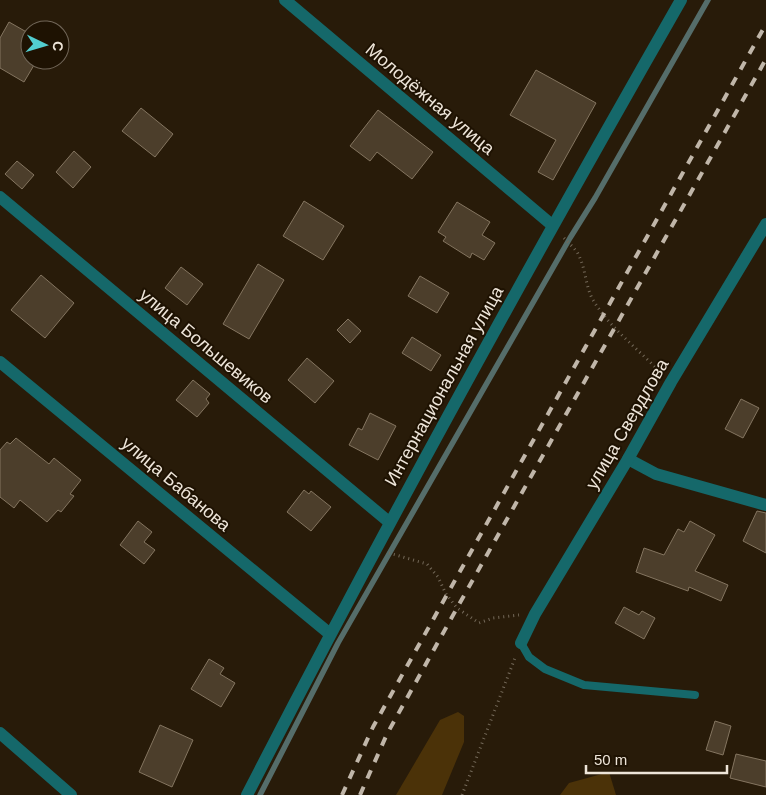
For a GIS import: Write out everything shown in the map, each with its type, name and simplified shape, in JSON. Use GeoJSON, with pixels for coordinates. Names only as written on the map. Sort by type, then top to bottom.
{"type":"FeatureCollection","features":[{"type":"Feature","properties":{"kind":"street","name":"Молодёжная улица"},"geometry":{"type":"LineString","coordinates":[[285,0],[552,225]]}},
{"type":"Feature","properties":{"kind":"street","name":"Интернациональная улица"},"geometry":{"type":"LineString","coordinates":[[247,795],[378,542],[552,225],[681,0]]}},
{"type":"Feature","properties":{"kind":"street","name":"улица Большевиков"},"geometry":{"type":"LineString","coordinates":[[0,197],[389,522]]}},
{"type":"Feature","properties":{"kind":"street","name":"улица Свердлова"},"geometry":{"type":"LineString","coordinates":[[521,643],[535,614],[766,224]]}},
{"type":"Feature","properties":{"kind":"street","name":"улица Бабанова"},"geometry":{"type":"LineString","coordinates":[[0,362],[330,634]]}},
{"type":"Feature","properties":{"kind":"street"},"geometry":{"type":"LineString","coordinates":[[628,459],[656,474],[766,505]]}},
{"type":"Feature","properties":{"kind":"street"},"geometry":{"type":"LineString","coordinates":[[0,733],[71,795]]}},
{"type":"Feature","properties":{"kind":"lane"},"geometry":{"type":"LineString","coordinates":[[521,643],[529,657],[545,669],[584,685],[694,695]]}},
{"type":"Feature","properties":{"kind":"path"},"geometry":{"type":"LineString","coordinates":[[552,225],[577,252],[586,275],[589,292],[594,302],[615,328],[671,382]]}},
{"type":"Feature","properties":{"kind":"path"},"geometry":{"type":"LineString","coordinates":[[378,542],[381,548],[390,553],[427,564],[438,577],[446,594],[456,608],[479,623],[493,618],[535,614]]}},
{"type":"Feature","properties":{"kind":"path"},"geometry":{"type":"LineString","coordinates":[[462,795],[521,643]]}},
{"type":"Feature","properties":{"kind":"shaded area"},"geometry":{"type":"Polygon","coordinates":[[[458,712],[464,716],[464,742],[442,795],[396,795],[440,720],[458,712]]]}},
{"type":"Feature","properties":{"kind":"shaded area"},"geometry":{"type":"Polygon","coordinates":[[[609,772],[616,795],[560,795],[569,783],[609,772]]]}},
{"type":"Feature","properties":{"kind":"building"},"geometry":{"type":"Polygon","coordinates":[[[9,22],[20,28],[20,70],[31,70],[24,82],[0,68],[0,38],[9,22]]]}},
{"type":"Feature","properties":{"kind":"building"},"geometry":{"type":"Polygon","coordinates":[[[536,70],[596,103],[553,180],[538,172],[556,140],[510,115],[536,70]]]}},
{"type":"Feature","properties":{"kind":"building"},"geometry":{"type":"Polygon","coordinates":[[[141,108],[173,134],[155,157],[122,131],[141,108]]]}},
{"type":"Feature","properties":{"kind":"building"},"geometry":{"type":"Polygon","coordinates":[[[378,110],[433,152],[412,179],[377,152],[370,161],[350,146],[378,110]]]}},
{"type":"Feature","properties":{"kind":"building"},"geometry":{"type":"Polygon","coordinates":[[[74,151],[91,167],[73,188],[56,172],[74,151]]]}},
{"type":"Feature","properties":{"kind":"building"},"geometry":{"type":"Polygon","coordinates":[[[17,161],[34,175],[22,189],[5,174],[17,161]]]}},
{"type":"Feature","properties":{"kind":"building"},"geometry":{"type":"Polygon","coordinates":[[[304,201],[344,226],[323,260],[283,236],[304,201]]]}},
{"type":"Feature","properties":{"kind":"building"},"geometry":{"type":"Polygon","coordinates":[[[457,202],[490,222],[482,235],[495,243],[484,260],[472,253],[470,258],[443,241],[446,237],[438,232],[457,202]]]}},
{"type":"Feature","properties":{"kind":"building"},"geometry":{"type":"Polygon","coordinates":[[[258,264],[284,280],[249,339],[223,324],[258,264]]]}},
{"type":"Feature","properties":{"kind":"building"},"geometry":{"type":"Polygon","coordinates":[[[181,267],[203,284],[187,305],[165,288],[181,267]]]}},
{"type":"Feature","properties":{"kind":"building"},"geometry":{"type":"Polygon","coordinates":[[[41,275],[74,303],[45,338],[11,310],[41,275]]]}},
{"type":"Feature","properties":{"kind":"building"},"geometry":{"type":"Polygon","coordinates":[[[420,276],[449,293],[437,313],[408,296],[420,276]]]}},
{"type":"Feature","properties":{"kind":"building"},"geometry":{"type":"Polygon","coordinates":[[[348,319],[361,331],[350,343],[337,330],[348,319]]]}},
{"type":"Feature","properties":{"kind":"building"},"geometry":{"type":"Polygon","coordinates":[[[412,337],[441,355],[431,371],[402,353],[412,337]]]}},
{"type":"Feature","properties":{"kind":"building"},"geometry":{"type":"Polygon","coordinates":[[[307,358],[334,381],[315,403],[288,380],[307,358]]]}},
{"type":"Feature","properties":{"kind":"building"},"geometry":{"type":"Polygon","coordinates":[[[193,380],[210,394],[206,399],[209,403],[197,417],[176,400],[193,380]]]}},
{"type":"Feature","properties":{"kind":"building"},"geometry":{"type":"Polygon","coordinates":[[[741,399],[759,408],[743,438],[725,429],[741,399]]]}},
{"type":"Feature","properties":{"kind":"building"},"geometry":{"type":"Polygon","coordinates":[[[370,413],[396,426],[378,460],[349,445],[358,428],[362,430],[370,413]]]}},
{"type":"Feature","properties":{"kind":"building"},"geometry":{"type":"Polygon","coordinates":[[[16,438],[49,464],[54,458],[81,480],[70,494],[74,496],[61,512],[58,510],[47,522],[20,500],[14,508],[0,497],[0,450],[7,442],[10,444],[16,438]]]}},
{"type":"Feature","properties":{"kind":"building"},"geometry":{"type":"Polygon","coordinates":[[[304,490],[309,494],[311,491],[331,507],[311,531],[287,512],[304,490]]]}},
{"type":"Feature","properties":{"kind":"building"},"geometry":{"type":"Polygon","coordinates":[[[757,511],[766,513],[766,553],[743,541],[757,511]]]}},
{"type":"Feature","properties":{"kind":"building"},"geometry":{"type":"Polygon","coordinates":[[[138,521],[152,532],[144,542],[155,550],[144,564],[120,545],[138,521]]]}},
{"type":"Feature","properties":{"kind":"building"},"geometry":{"type":"Polygon","coordinates":[[[690,521],[715,535],[695,571],[728,585],[721,601],[689,587],[688,591],[636,572],[644,548],[664,555],[678,529],[684,532],[690,521]]]}},
{"type":"Feature","properties":{"kind":"building"},"geometry":{"type":"Polygon","coordinates":[[[624,607],[639,615],[642,611],[655,618],[644,639],[615,623],[624,607]]]}},
{"type":"Feature","properties":{"kind":"building"},"geometry":{"type":"Polygon","coordinates":[[[209,659],[224,668],[220,674],[235,683],[221,707],[191,689],[209,659]]]}},
{"type":"Feature","properties":{"kind":"building"},"geometry":{"type":"Polygon","coordinates":[[[715,721],[731,726],[723,755],[706,750],[715,721]]]}},
{"type":"Feature","properties":{"kind":"building"},"geometry":{"type":"Polygon","coordinates":[[[160,725],[193,740],[172,787],[139,772],[160,725]]]}},
{"type":"Feature","properties":{"kind":"building"},"geometry":{"type":"Polygon","coordinates":[[[736,754],[766,761],[766,787],[730,778],[736,754]]]}},
{"type":"Feature","properties":{"kind":"waterway"},"geometry":{"type":"LineString","coordinates":[[260,795],[338,643],[708,0]]}},
{"type":"Feature","properties":{"kind":"railway"},"geometry":{"type":"LineString","coordinates":[[342,795],[373,727],[766,24]]}},
{"type":"Feature","properties":{"kind":"railway"},"geometry":{"type":"LineString","coordinates":[[360,795],[387,734],[766,59]]}}]}
